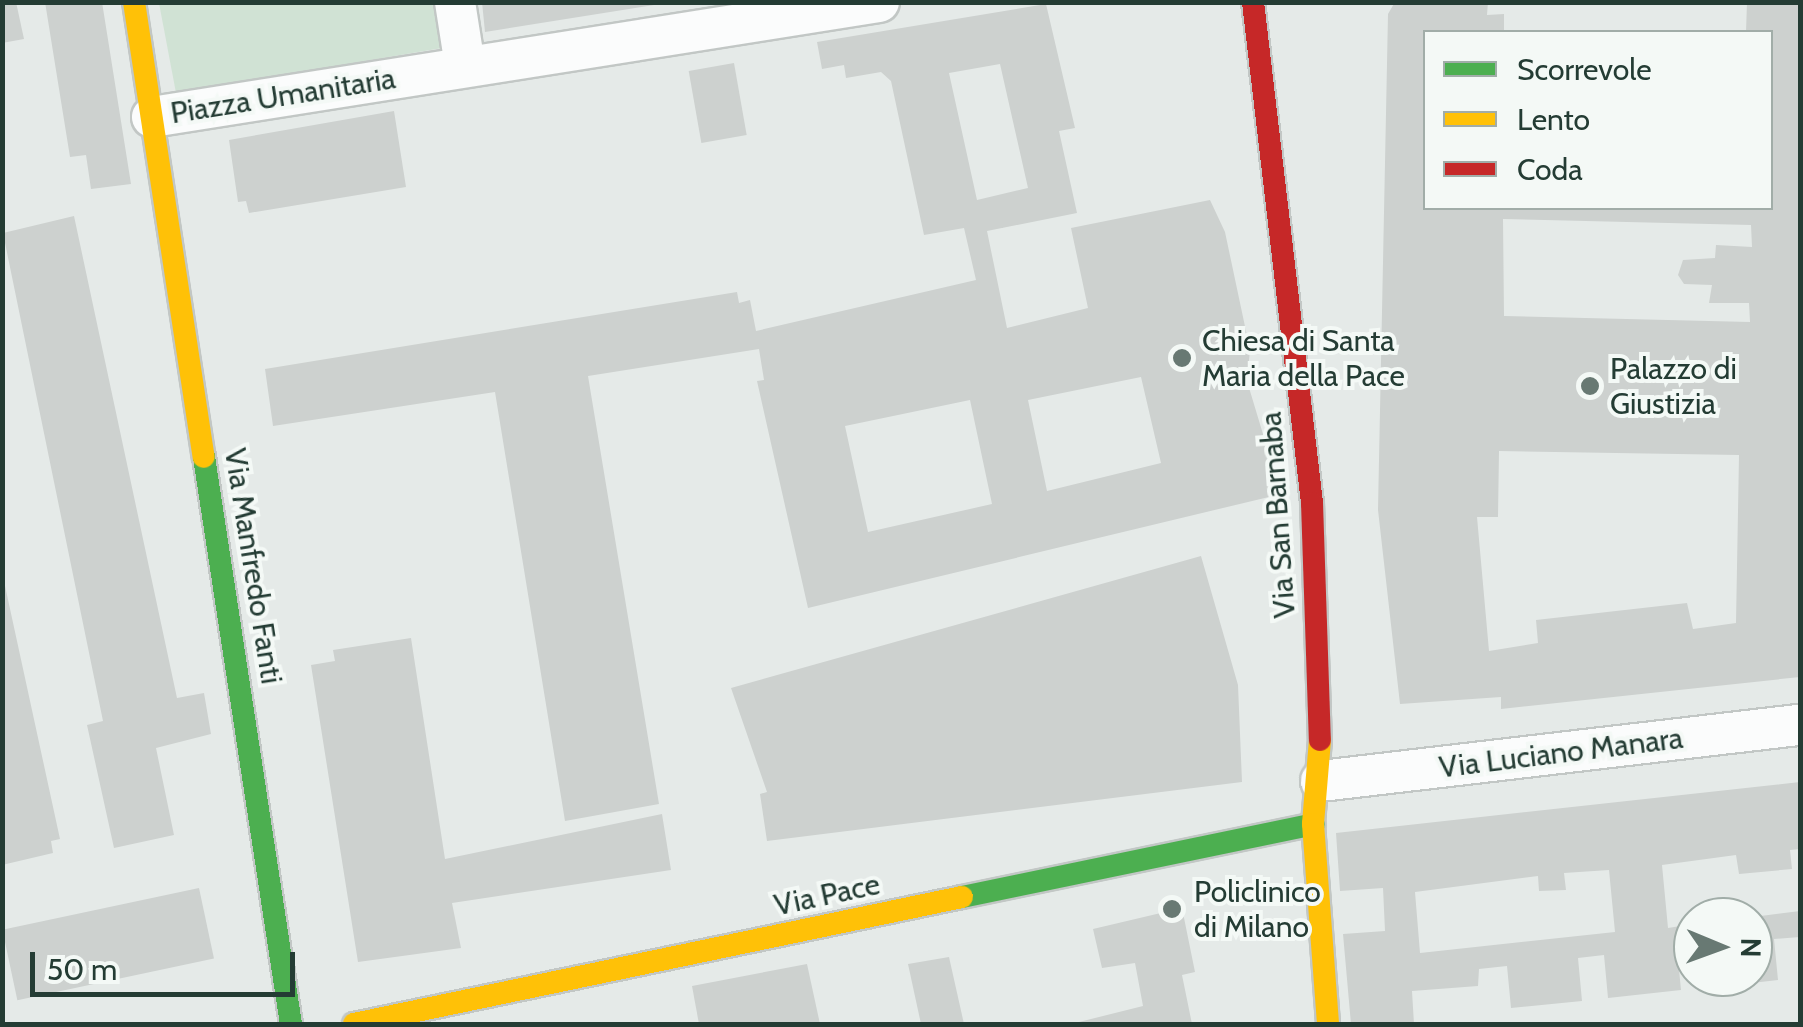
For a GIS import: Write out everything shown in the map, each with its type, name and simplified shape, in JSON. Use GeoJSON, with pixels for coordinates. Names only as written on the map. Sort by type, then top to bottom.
{"type":"FeatureCollection","features":[{"type":"Feature","properties":{"kind":"street","name":"Piazza Umanitaria"},"geometry":{"type":"LineString","coordinates":[[134,2],[152,117],[879,2]]}},
{"type":"Feature","properties":{"kind":"street"},"geometry":{"type":"LineString","coordinates":[[456,2],[465,66]]}},
{"type":"Feature","properties":{"kind":"street","name":"Via San Barnaba"},"geometry":{"type":"LineString","coordinates":[[1253,2],[1312,503],[1321,780],[1313,824],[1328,1024]]}},
{"type":"Feature","properties":{"kind":"street","name":"Via Manfredo Fanti"},"geometry":{"type":"LineString","coordinates":[[152,117],[271,860],[291,1024]]}},
{"type":"Feature","properties":{"kind":"street","name":"Via Luciano Manara"},"geometry":{"type":"LineString","coordinates":[[1321,780],[1800,724]]}},
{"type":"Feature","properties":{"kind":"street","name":"Via Pace"},"geometry":{"type":"LineString","coordinates":[[354,1024],[1313,824]]}},
{"type":"Feature","properties":{"kind":"green space"},"geometry":{"type":"Polygon","coordinates":[[[159,3],[441,3],[448,47],[176,93],[159,3]]]}},
{"type":"Feature","properties":{"kind":"building"},"geometry":{"type":"Polygon","coordinates":[[[2,2],[16,2],[24,39],[2,43],[2,2]]]}},
{"type":"Feature","properties":{"kind":"building"},"geometry":{"type":"Polygon","coordinates":[[[45,2],[102,2],[131,184],[91,189],[86,155],[70,157],[45,2]]]}},
{"type":"Feature","properties":{"kind":"building"},"geometry":{"type":"Polygon","coordinates":[[[482,2],[654,2],[654,5],[485,32],[482,2]]]}},
{"type":"Feature","properties":{"kind":"building","name":"Palazzo di Giustizia"},"geometry":{"type":"Polygon","coordinates":[[[1395,2],[1488,2],[1487,15],[1504,14],[1504,30],[1423,30],[1423,210],[1773,210],[1773,30],[1746,30],[1747,2],[1800,2],[1800,677],[1501,709],[1501,697],[1400,704],[1378,510],[1388,14],[1395,2]],[[1503,219],[1504,316],[1750,322],[1749,303],[1709,303],[1712,285],[1684,284],[1678,275],[1683,260],[1715,258],[1716,245],[1752,247],[1751,225],[1503,219]],[[1499,451],[1498,517],[1477,517],[1489,651],[1538,643],[1536,620],[1687,603],[1693,629],[1736,623],[1739,455],[1499,451]]]}},
{"type":"Feature","properties":{"kind":"building"},"geometry":{"type":"Polygon","coordinates":[[[1046,4],[1075,128],[1059,131],[1077,213],[987,231],[1007,328],[1088,308],[1071,228],[1210,200],[1225,232],[1250,350],[1247,381],[1281,494],[808,608],[757,381],[764,380],[759,349],[588,376],[659,804],[565,821],[495,392],[273,426],[265,369],[737,292],[739,303],[750,300],[756,331],[976,280],[964,228],[924,235],[891,81],[881,72],[846,78],[844,65],[822,69],[817,42],[1046,4]],[[1000,64],[949,73],[977,200],[1028,188],[1000,64]],[[1141,377],[1028,400],[1047,491],[1161,463],[1141,377]],[[970,400],[845,426],[868,532],[992,504],[970,400]]]}},
{"type":"Feature","properties":{"kind":"building"},"geometry":{"type":"Polygon","coordinates":[[[734,63],[747,135],[701,143],[689,71],[734,63]]]}},
{"type":"Feature","properties":{"kind":"building"},"geometry":{"type":"Polygon","coordinates":[[[394,111],[406,187],[249,213],[246,201],[238,202],[229,140],[394,111]]]}},
{"type":"Feature","properties":{"kind":"building"},"geometry":{"type":"Polygon","coordinates":[[[74,216],[177,698],[204,693],[211,734],[156,748],[174,835],[114,848],[87,725],[103,721],[3,233],[74,216]]]}},
{"type":"Feature","properties":{"kind":"building"},"geometry":{"type":"Polygon","coordinates":[[[1201,556],[1238,685],[1242,782],[767,841],[760,794],[767,792],[731,688],[1201,556]]]}},
{"type":"Feature","properties":{"kind":"building"},"geometry":{"type":"Polygon","coordinates":[[[2,572],[60,839],[51,841],[53,853],[2,865],[2,572]]]}},
{"type":"Feature","properties":{"kind":"building"},"geometry":{"type":"Polygon","coordinates":[[[411,638],[445,859],[662,814],[671,870],[452,903],[461,948],[358,962],[311,665],[335,661],[333,650],[411,638]]]}},
{"type":"Feature","properties":{"kind":"building"},"geometry":{"type":"Polygon","coordinates":[[[1800,782],[1800,849],[1790,850],[1792,869],[1739,874],[1736,855],[1662,865],[1668,928],[1673,927],[1673,991],[1608,998],[1604,955],[1578,958],[1582,1001],[1511,1008],[1507,966],[1479,969],[1478,986],[1412,991],[1414,1024],[1351,1024],[1343,934],[1385,931],[1383,888],[1340,891],[1336,833],[1800,782]],[[1609,870],[1564,873],[1566,890],[1539,891],[1538,876],[1415,892],[1420,953],[1615,932],[1609,870]]]}},
{"type":"Feature","properties":{"kind":"building"},"geometry":{"type":"Polygon","coordinates":[[[199,888],[214,958],[17,1000],[2,930],[199,888]]]}},
{"type":"Feature","properties":{"kind":"building"},"geometry":{"type":"Polygon","coordinates":[[[1182,908],[1195,972],[1182,975],[1192,1024],[1071,1024],[1143,1006],[1135,963],[1102,968],[1093,929],[1182,908]]]}},
{"type":"Feature","properties":{"kind":"building"},"geometry":{"type":"Polygon","coordinates":[[[1800,911],[1800,937],[1774,939],[1778,980],[1773,981],[1773,914],[1800,911]]]}},
{"type":"Feature","properties":{"kind":"building"},"geometry":{"type":"Polygon","coordinates":[[[949,957],[964,1024],[921,1024],[908,964],[949,957]]]}},
{"type":"Feature","properties":{"kind":"building"},"geometry":{"type":"Polygon","coordinates":[[[807,964],[820,1024],[699,1024],[692,986],[807,964]]]}},
{"type":"Feature","properties":{"kind":"traffic: fast"},"geometry":{"type":"LineString","coordinates":[[204,457],[291,1024]]}},
{"type":"Feature","properties":{"kind":"traffic: fast"},"geometry":{"type":"LineString","coordinates":[[962,897],[1313,824]]}},
{"type":"Feature","properties":{"kind":"traffic: slow"},"geometry":{"type":"LineString","coordinates":[[134,2],[204,457]]}},
{"type":"Feature","properties":{"kind":"traffic: slow"},"geometry":{"type":"LineString","coordinates":[[1320,740],[1313,824],[1328,1024]]}},
{"type":"Feature","properties":{"kind":"traffic: slow"},"geometry":{"type":"LineString","coordinates":[[354,1024],[962,897]]}},
{"type":"Feature","properties":{"kind":"traffic: jam"},"geometry":{"type":"LineString","coordinates":[[1253,2],[1312,503],[1320,740]]}},
{"type":"Feature","properties":{"kind":"place","name":"Chiesa di Santa Maria della Pace"},"geometry":{"type":"Point","coordinates":[1182,358]}},
{"type":"Feature","properties":{"kind":"place","name":"Palazzo di Giustizia"},"geometry":{"type":"Point","coordinates":[1590,386]}},
{"type":"Feature","properties":{"kind":"place","name":"Policlinico di Milano"},"geometry":{"type":"Point","coordinates":[1172,909]}}]}
